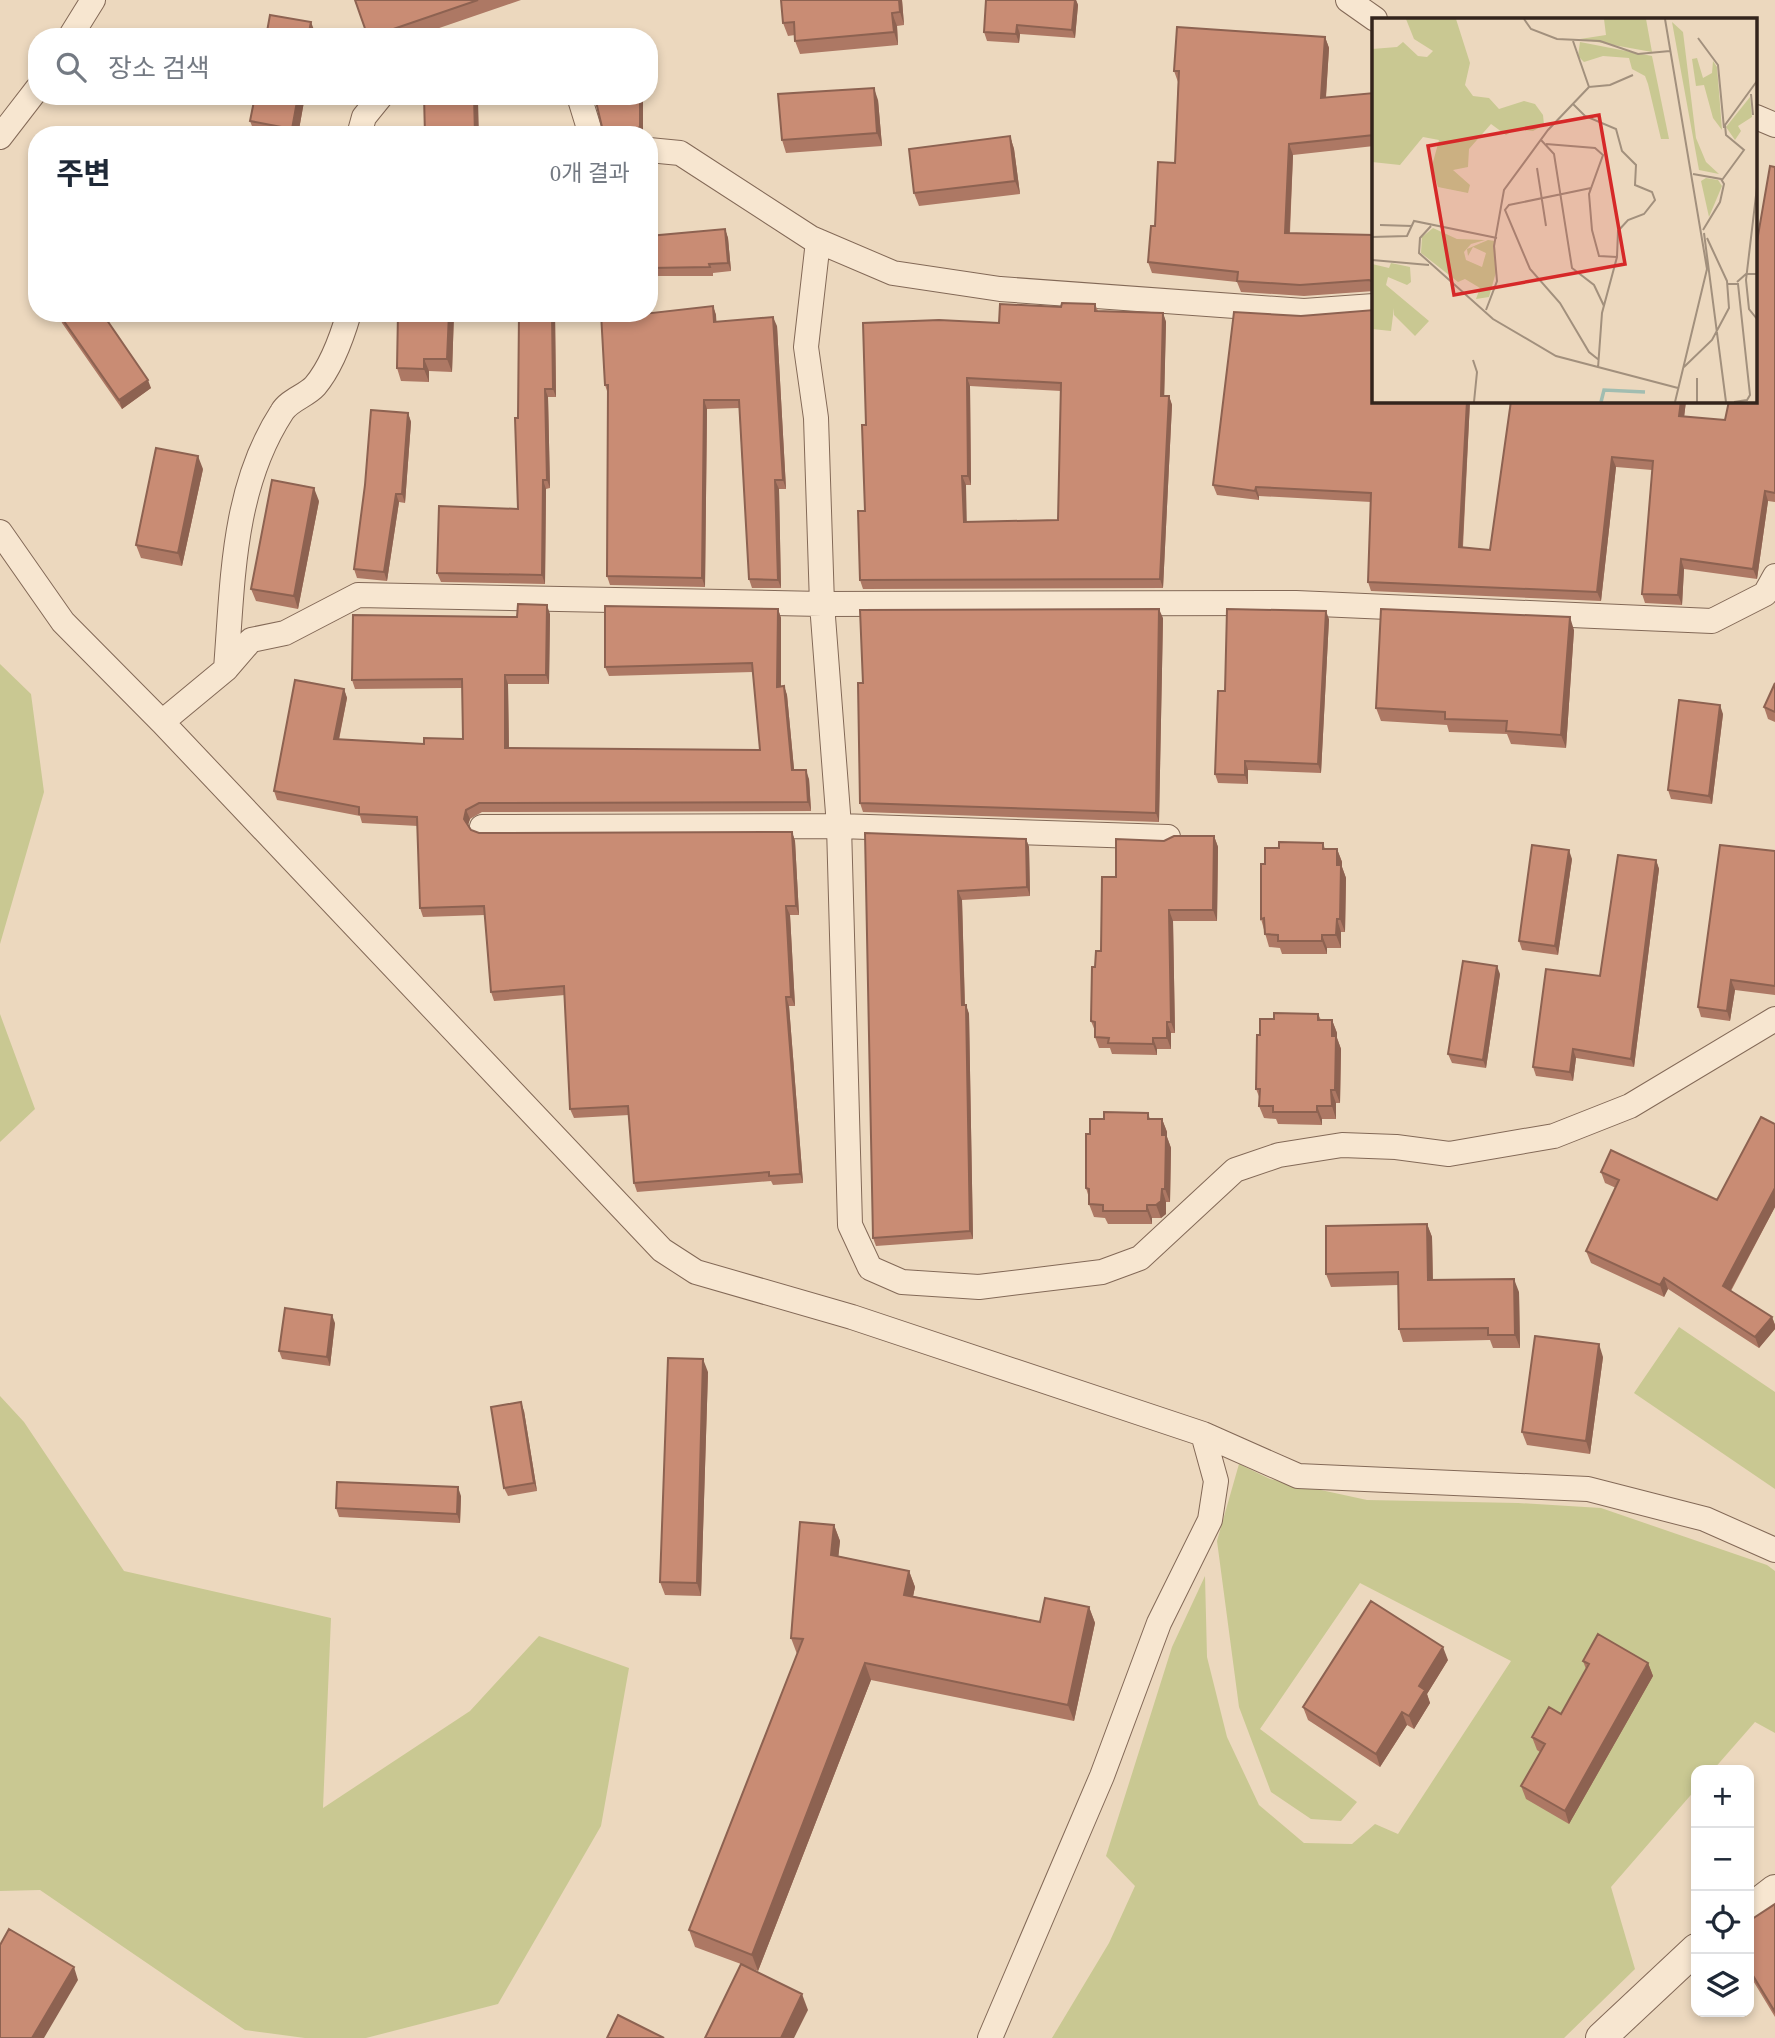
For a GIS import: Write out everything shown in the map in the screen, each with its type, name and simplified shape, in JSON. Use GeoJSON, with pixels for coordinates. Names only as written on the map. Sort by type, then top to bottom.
{"type":"FeatureCollection","features":[{"type":"Feature","properties":{"kind":"street"},"geometry":{"type":"LineString","coordinates":[[76,28],[93,0]]}},
{"type":"Feature","properties":{"kind":"street"},"geometry":{"type":"LineString","coordinates":[[1348,0],[1374,18]]}},
{"type":"Feature","properties":{"kind":"street"},"geometry":{"type":"LineString","coordinates":[[0,137],[28,101]]}},
{"type":"Feature","properties":{"kind":"street"},"geometry":{"type":"LineString","coordinates":[[362,126],[374,105]]}},
{"type":"Feature","properties":{"kind":"street"},"geometry":{"type":"LineString","coordinates":[[582,105],[588,126]]}},
{"type":"Feature","properties":{"kind":"street"},"geometry":{"type":"LineString","coordinates":[[1758,118],[1775,125]]}},
{"type":"Feature","properties":{"kind":"street"},"geometry":{"type":"LineString","coordinates":[[658,151],[680,153],[818,241],[893,273],[1000,289],[1304,312],[1372,306]]}},
{"type":"Feature","properties":{"kind":"street"},"geometry":{"type":"LineString","coordinates":[[818,241],[806,347],[816,418],[822,604],[839,826],[850,1225],[870,1268],[902,1282],[979,1287],[1102,1272],[1140,1258],[1235,1170],[1279,1155],[1342,1145],[1396,1147],[1449,1154],[1554,1136],[1630,1106],[1775,1019]]}},
{"type":"Feature","properties":{"kind":"street"},"geometry":{"type":"LineString","coordinates":[[226,669],[237,530],[258,457],[284,408],[315,386],[342,338],[346,322]]}},
{"type":"Feature","properties":{"kind":"street"},"geometry":{"type":"LineString","coordinates":[[0,532],[63,622],[162,722],[663,1250],[696,1272],[852,1317],[1203,1434],[1298,1476],[1588,1489],[1705,1519],[1775,1550]]}},
{"type":"Feature","properties":{"kind":"street"},"geometry":{"type":"LineString","coordinates":[[162,722],[226,669],[251,640],[285,633],[358,595],[822,604],[1296,603],[1712,621],[1765,594],[1775,576]]}},
{"type":"Feature","properties":{"kind":"street"},"geometry":{"type":"LineString","coordinates":[[482,827],[839,826],[1168,837]]}},
{"type":"Feature","properties":{"kind":"street"},"geometry":{"type":"LineString","coordinates":[[990,2038],[1102,1776],[1159,1623],[1210,1520],[1216,1481],[1203,1434]]}},
{"type":"Feature","properties":{"kind":"street"},"geometry":{"type":"LineString","coordinates":[[1754,1906],[1775,1891]]}},
{"type":"Feature","properties":{"kind":"street"},"geometry":{"type":"LineString","coordinates":[[1601,2038],[1691,1954]]}},
{"type":"Feature","properties":{"kind":"shaded area"},"geometry":{"type":"Polygon","coordinates":[[[0,664],[31,694],[44,792],[0,944],[0,664]]]}},
{"type":"Feature","properties":{"kind":"shaded area"},"geometry":{"type":"Polygon","coordinates":[[[0,1014],[35,1109],[0,1142],[0,1014]]]}},
{"type":"Feature","properties":{"kind":"shaded area"},"geometry":{"type":"Polygon","coordinates":[[[1679,1327],[1775,1392],[1775,1489],[1634,1393],[1679,1327]]]}},
{"type":"Feature","properties":{"kind":"shaded area"},"geometry":{"type":"Polygon","coordinates":[[[0,1396],[24,1422],[124,1571],[331,1618],[323,1808],[470,1711],[539,1636],[629,1668],[601,1826],[498,2004],[366,2038],[305,2038],[245,2030],[40,1890],[0,1891],[0,1396]]]}},
{"type":"Feature","properties":{"kind":"shaded area"},"geometry":{"type":"Polygon","coordinates":[[[1239,1464],[1270,1479],[1367,1500],[1518,1503],[1601,1508],[1767,1565],[1775,1571],[1775,1733],[1755,1722],[1717,1765],[1691,1765],[1691,1795],[1611,1887],[1635,1969],[1564,2038],[1052,2038],[1109,1943],[1135,1886],[1106,1856],[1172,1647],[1205,1576],[1207,1657],[1227,1737],[1259,1805],[1304,1843],[1352,1844],[1375,1824],[1398,1834],[1511,1661],[1360,1583],[1260,1729],[1357,1802],[1341,1821],[1311,1819],[1271,1792],[1239,1707],[1217,1541],[1239,1464]]]}},
{"type":"Feature","properties":{"kind":"building"},"geometry":{"type":"Polygon","coordinates":[[[355,0],[478,0],[396,28],[365,28],[355,0]]]}},
{"type":"Feature","properties":{"kind":"building"},"geometry":{"type":"Polygon","coordinates":[[[781,0],[899,0],[900,12],[892,13],[894,32],[795,41],[794,22],[783,23],[781,0]]]}},
{"type":"Feature","properties":{"kind":"building"},"geometry":{"type":"Polygon","coordinates":[[[986,0],[1075,0],[1072,30],[1017,25],[1016,34],[984,32],[986,0]]]}},
{"type":"Feature","properties":{"kind":"building"},"geometry":{"type":"Polygon","coordinates":[[[270,15],[311,22],[310,28],[268,28],[270,15]]]}},
{"type":"Feature","properties":{"kind":"building"},"geometry":{"type":"Polygon","coordinates":[[[1177,27],[1325,37],[1321,98],[1372,93],[1372,135],[1289,144],[1285,233],[1372,235],[1372,281],[1300,285],[1237,281],[1238,272],[1148,262],[1151,226],[1155,226],[1158,162],[1175,163],[1179,71],[1174,71],[1177,27]]]}},
{"type":"Feature","properties":{"kind":"building"},"geometry":{"type":"Polygon","coordinates":[[[874,88],[877,133],[782,140],[778,94],[874,88]]]}},
{"type":"Feature","properties":{"kind":"building"},"geometry":{"type":"Polygon","coordinates":[[[253,105],[296,105],[293,126],[250,121],[253,105]]]}},
{"type":"Feature","properties":{"kind":"building"},"geometry":{"type":"Polygon","coordinates":[[[424,105],[474,105],[475,126],[425,126],[424,105]]]}},
{"type":"Feature","properties":{"kind":"building"},"geometry":{"type":"Polygon","coordinates":[[[640,105],[640,126],[602,126],[597,106],[640,105]]]}},
{"type":"Feature","properties":{"kind":"building"},"geometry":{"type":"Polygon","coordinates":[[[1010,136],[1015,181],[914,193],[909,149],[1010,136]]]}},
{"type":"Feature","properties":{"kind":"building"},"geometry":{"type":"Polygon","coordinates":[[[1770,166],[1775,167],[1775,493],[1765,491],[1753,569],[1681,559],[1678,595],[1642,594],[1653,461],[1612,457],[1597,592],[1368,582],[1371,493],[1256,487],[1255,491],[1213,485],[1234,312],[1301,316],[1372,310],[1372,402],[1467,402],[1459,547],[1490,550],[1511,402],[1681,402],[1679,416],[1725,420],[1729,402],[1758,402],[1758,235],[1770,166]]]}},
{"type":"Feature","properties":{"kind":"building"},"geometry":{"type":"Polygon","coordinates":[[[725,229],[728,263],[709,264],[710,267],[658,268],[658,235],[725,229]]]}},
{"type":"Feature","properties":{"kind":"building"},"geometry":{"type":"Polygon","coordinates":[[[1062,303],[1095,304],[1095,311],[1163,313],[1161,396],[1169,396],[1160,579],[860,580],[858,511],[865,511],[863,323],[939,320],[999,323],[1000,304],[1061,307],[1062,303]],[[967,378],[968,476],[962,476],[964,522],[1058,520],[1061,383],[967,378]]]}},
{"type":"Feature","properties":{"kind":"building"},"geometry":{"type":"Polygon","coordinates":[[[713,306],[714,322],[773,317],[783,480],[775,480],[778,580],[749,579],[739,400],[704,400],[702,578],[607,576],[608,385],[605,385],[602,322],[658,322],[658,312],[713,306]]]}},
{"type":"Feature","properties":{"kind":"building"},"geometry":{"type":"Polygon","coordinates":[[[65,322],[108,322],[148,380],[119,400],[65,322]]]}},
{"type":"Feature","properties":{"kind":"building"},"geometry":{"type":"Polygon","coordinates":[[[398,322],[449,322],[447,359],[424,359],[424,369],[397,368],[398,322]]]}},
{"type":"Feature","properties":{"kind":"building"},"geometry":{"type":"Polygon","coordinates":[[[519,322],[552,322],[553,389],[545,389],[547,480],[543,480],[542,575],[437,573],[439,506],[518,509],[515,418],[518,418],[519,322]]]}},
{"type":"Feature","properties":{"kind":"building"},"geometry":{"type":"Polygon","coordinates":[[[371,410],[408,413],[402,494],[396,494],[384,572],[354,569],[371,410]]]}},
{"type":"Feature","properties":{"kind":"building"},"geometry":{"type":"Polygon","coordinates":[[[156,448],[198,456],[178,553],[136,545],[156,448]]]}},
{"type":"Feature","properties":{"kind":"building"},"geometry":{"type":"Polygon","coordinates":[[[272,480],[314,488],[294,596],[251,589],[272,480]]]}},
{"type":"Feature","properties":{"kind":"building"},"geometry":{"type":"Polygon","coordinates":[[[518,604],[547,605],[546,675],[505,675],[505,748],[760,750],[752,663],[605,667],[605,606],[778,609],[777,687],[784,686],[792,770],[806,770],[808,802],[479,803],[466,810],[464,819],[471,830],[479,833],[792,832],[796,906],[786,906],[791,997],[786,997],[800,1174],[769,1176],[769,1172],[634,1183],[628,1106],[570,1109],[564,986],[491,992],[484,906],[420,908],[417,817],[359,814],[359,807],[274,791],[295,680],[344,689],[334,739],[424,744],[424,738],[463,739],[462,679],[352,680],[353,615],[517,617],[518,604]]]}},
{"type":"Feature","properties":{"kind":"building"},"geometry":{"type":"Polygon","coordinates":[[[1159,609],[1156,813],[860,803],[858,683],[863,683],[860,610],[1159,609]]]}},
{"type":"Feature","properties":{"kind":"building"},"geometry":{"type":"Polygon","coordinates":[[[1227,609],[1326,611],[1318,764],[1245,761],[1245,775],[1215,774],[1218,691],[1225,691],[1227,609]]]}},
{"type":"Feature","properties":{"kind":"building"},"geometry":{"type":"Polygon","coordinates":[[[1381,609],[1570,617],[1561,735],[1506,731],[1507,721],[1445,719],[1445,712],[1376,708],[1381,609]]]}},
{"type":"Feature","properties":{"kind":"building"},"geometry":{"type":"Polygon","coordinates":[[[1775,683],[1775,712],[1764,707],[1775,683]]]}},
{"type":"Feature","properties":{"kind":"building"},"geometry":{"type":"Polygon","coordinates":[[[1679,700],[1720,705],[1709,796],[1668,790],[1679,700]]]}},
{"type":"Feature","properties":{"kind":"building"},"geometry":{"type":"Polygon","coordinates":[[[865,833],[1026,839],[1027,887],[958,891],[962,1005],[966,1005],[970,1231],[873,1238],[865,833]]]}},
{"type":"Feature","properties":{"kind":"building"},"geometry":{"type":"Polygon","coordinates":[[[1174,836],[1214,836],[1213,910],[1169,910],[1171,1022],[1167,1022],[1167,1038],[1153,1038],[1153,1044],[1108,1043],[1109,1038],[1095,1037],[1095,1022],[1091,1021],[1092,967],[1095,967],[1096,951],[1101,951],[1102,877],[1116,877],[1116,839],[1164,841],[1174,836]]]}},
{"type":"Feature","properties":{"kind":"building"},"geometry":{"type":"Polygon","coordinates":[[[1279,842],[1323,843],[1323,849],[1337,849],[1337,865],[1341,865],[1340,919],[1337,919],[1336,935],[1322,935],[1322,941],[1278,941],[1278,935],[1265,934],[1264,918],[1261,919],[1261,864],[1265,864],[1265,848],[1279,848],[1279,842]]]}},
{"type":"Feature","properties":{"kind":"building"},"geometry":{"type":"Polygon","coordinates":[[[1532,845],[1569,850],[1555,946],[1519,941],[1532,845]]]}},
{"type":"Feature","properties":{"kind":"building"},"geometry":{"type":"Polygon","coordinates":[[[1720,845],[1775,851],[1775,986],[1731,980],[1727,1011],[1698,1007],[1720,845]]]}},
{"type":"Feature","properties":{"kind":"building"},"geometry":{"type":"Polygon","coordinates":[[[1618,855],[1656,860],[1631,1059],[1573,1049],[1570,1072],[1533,1067],[1546,969],[1600,976],[1618,855]]]}},
{"type":"Feature","properties":{"kind":"building"},"geometry":{"type":"Polygon","coordinates":[[[1463,961],[1497,966],[1483,1060],[1448,1054],[1463,961]]]}},
{"type":"Feature","properties":{"kind":"building"},"geometry":{"type":"Polygon","coordinates":[[[1274,1013],[1318,1014],[1318,1020],[1332,1020],[1332,1036],[1336,1036],[1332,1106],[1317,1106],[1317,1112],[1273,1112],[1273,1106],[1259,1106],[1260,1089],[1256,1089],[1257,1035],[1260,1035],[1260,1019],[1274,1019],[1274,1013]]]}},
{"type":"Feature","properties":{"kind":"building"},"geometry":{"type":"Polygon","coordinates":[[[1104,1112],[1148,1113],[1148,1119],[1162,1119],[1162,1135],[1166,1135],[1165,1189],[1162,1189],[1161,1201],[1156,1205],[1147,1205],[1147,1211],[1103,1211],[1103,1205],[1089,1204],[1089,1189],[1086,1188],[1086,1134],[1090,1134],[1090,1119],[1104,1119],[1104,1112]]]}},
{"type":"Feature","properties":{"kind":"building"},"geometry":{"type":"Polygon","coordinates":[[[1761,1117],[1775,1124],[1775,1188],[1723,1286],[1772,1317],[1755,1337],[1664,1278],[1660,1285],[1586,1251],[1619,1180],[1601,1172],[1611,1150],[1717,1200],[1761,1117]]]}},
{"type":"Feature","properties":{"kind":"building"},"geometry":{"type":"Polygon","coordinates":[[[1427,1224],[1428,1280],[1514,1279],[1515,1335],[1488,1335],[1488,1328],[1399,1329],[1398,1272],[1326,1274],[1326,1226],[1427,1224]]]}},
{"type":"Feature","properties":{"kind":"building"},"geometry":{"type":"Polygon","coordinates":[[[285,1308],[332,1315],[327,1357],[279,1351],[285,1308]]]}},
{"type":"Feature","properties":{"kind":"building"},"geometry":{"type":"Polygon","coordinates":[[[1535,1336],[1599,1344],[1586,1441],[1522,1432],[1535,1336]]]}},
{"type":"Feature","properties":{"kind":"building"},"geometry":{"type":"Polygon","coordinates":[[[668,1358],[703,1359],[697,1583],[660,1582],[668,1358]]]}},
{"type":"Feature","properties":{"kind":"building"},"geometry":{"type":"Polygon","coordinates":[[[521,1402],[534,1483],[504,1488],[491,1407],[521,1402]]]}},
{"type":"Feature","properties":{"kind":"building"},"geometry":{"type":"Polygon","coordinates":[[[337,1482],[458,1487],[457,1514],[336,1508],[337,1482]]]}},
{"type":"Feature","properties":{"kind":"building"},"geometry":{"type":"Polygon","coordinates":[[[800,1522],[834,1525],[831,1555],[909,1571],[904,1595],[1040,1622],[1045,1598],[1089,1607],[1068,1705],[865,1663],[752,1955],[689,1930],[803,1639],[791,1638],[800,1522]]]}},
{"type":"Feature","properties":{"kind":"building"},"geometry":{"type":"Polygon","coordinates":[[[1371,1601],[1443,1647],[1419,1686],[1425,1690],[1409,1716],[1402,1712],[1376,1754],[1303,1707],[1371,1601]]]}},
{"type":"Feature","properties":{"kind":"building"},"geometry":{"type":"Polygon","coordinates":[[[1598,1634],[1648,1663],[1565,1811],[1521,1786],[1545,1744],[1532,1737],[1549,1707],[1561,1714],[1589,1664],[1583,1661],[1598,1634]]]}},
{"type":"Feature","properties":{"kind":"building"},"geometry":{"type":"Polygon","coordinates":[[[1775,1904],[1775,2012],[1754,1977],[1754,1918],[1775,1904]]]}},
{"type":"Feature","properties":{"kind":"building"},"geometry":{"type":"Polygon","coordinates":[[[9,1929],[74,1967],[32,2038],[0,2038],[0,1945],[9,1929]]]}},
{"type":"Feature","properties":{"kind":"building"},"geometry":{"type":"Polygon","coordinates":[[[741,1964],[802,1994],[781,2038],[705,2038],[741,1964]]]}},
{"type":"Feature","properties":{"kind":"building"},"geometry":{"type":"Polygon","coordinates":[[[618,2015],[664,2038],[607,2038],[618,2015]]]}}]}
